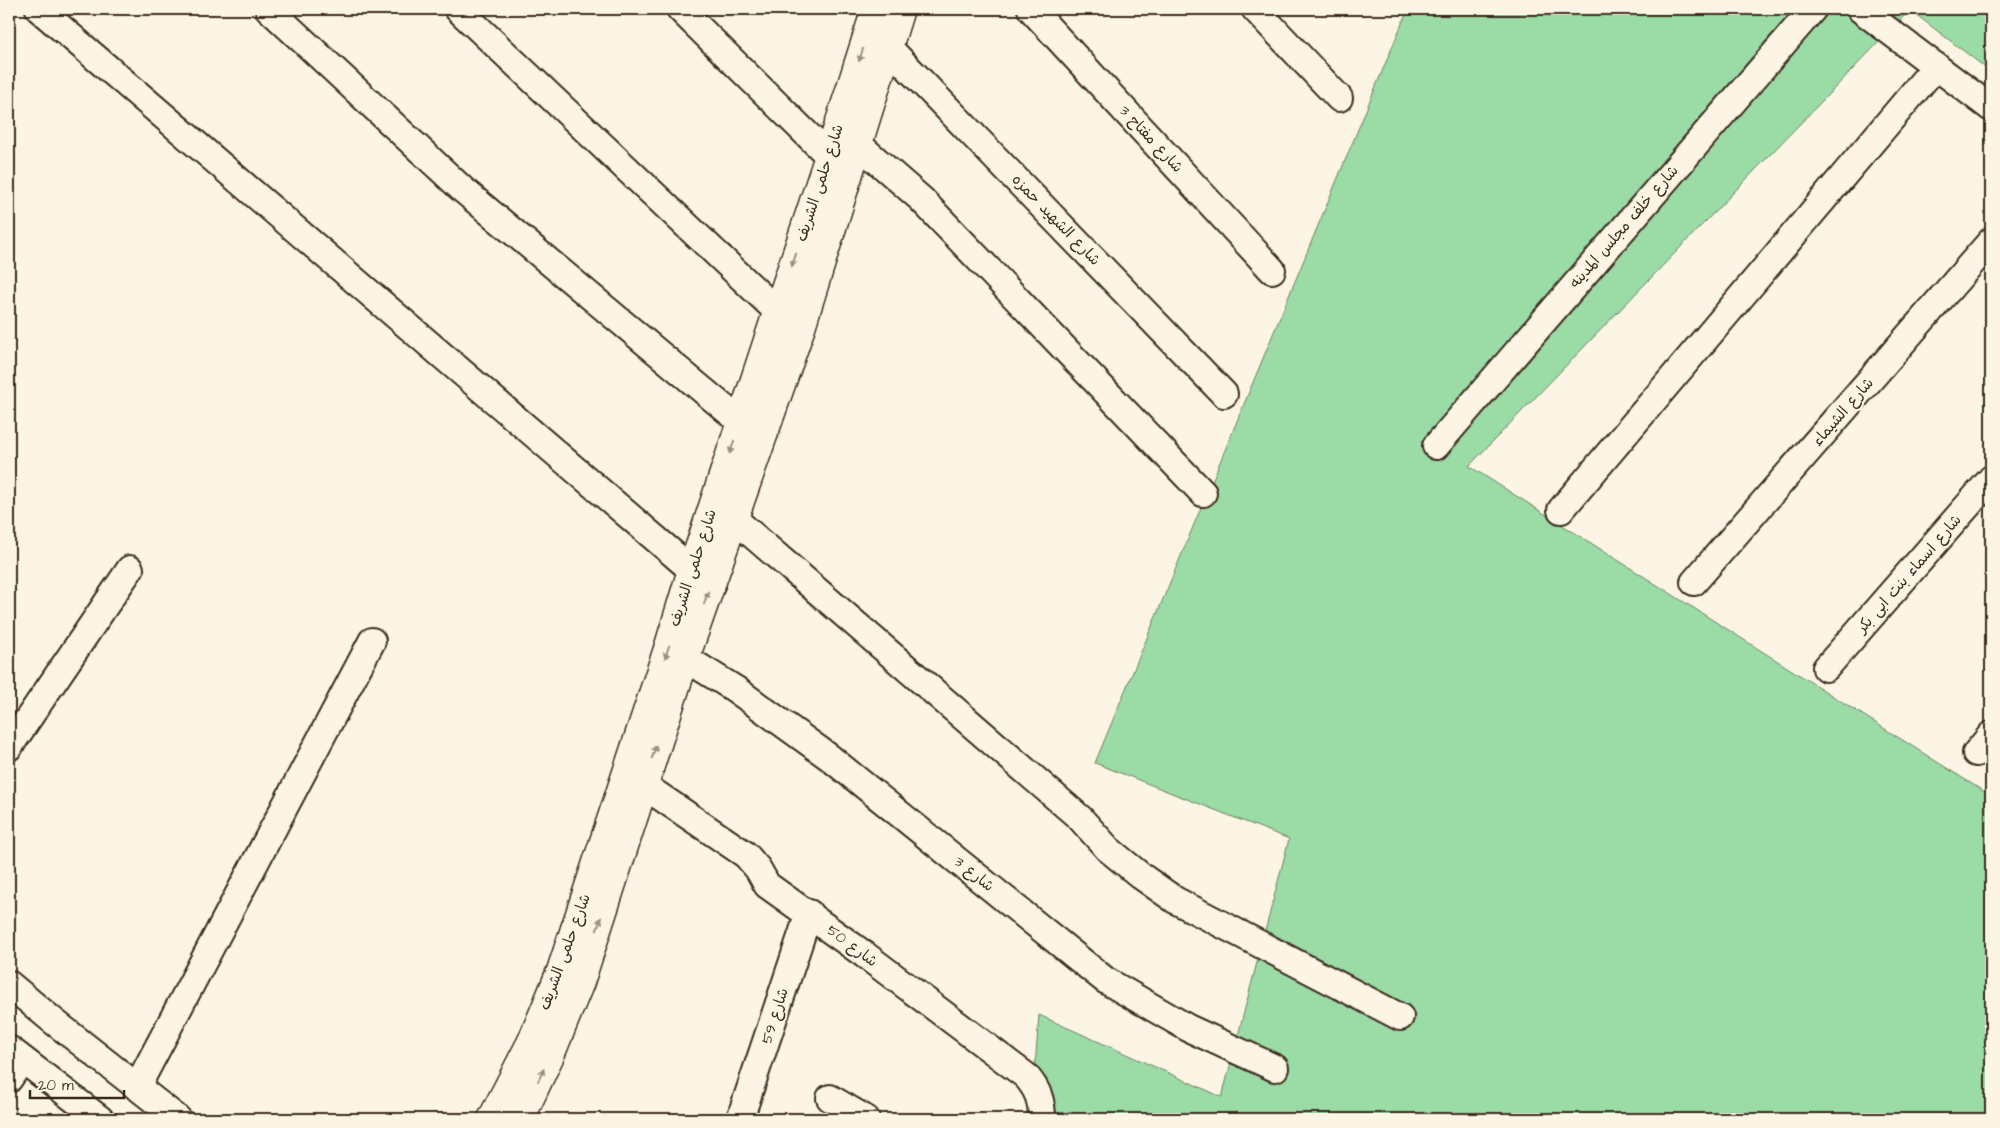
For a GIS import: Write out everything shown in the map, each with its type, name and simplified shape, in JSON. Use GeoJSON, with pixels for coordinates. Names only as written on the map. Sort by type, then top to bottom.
{"type":"FeatureCollection","features":[{"type":"Feature","properties":{"kind":"street"},"geometry":{"type":"LineString","coordinates":[[39,9],[692,570]]}},
{"type":"Feature","properties":{"kind":"street"},"geometry":{"type":"LineString","coordinates":[[269,9],[462,189],[741,422]]}},
{"type":"Feature","properties":{"kind":"street"},"geometry":{"type":"LineString","coordinates":[[458,9],[777,311],[800,330]]}},
{"type":"Feature","properties":{"kind":"street"},"geometry":{"type":"LineString","coordinates":[[680,9],[829,156]]}},
{"type":"Feature","properties":{"kind":"street","name":"شارع حلمى الشريف"},"geometry":{"type":"LineString","coordinates":[[520,1119],[551,1053],[580,982],[685,658],[800,330],[900,9]]}},
{"type":"Feature","properties":{"kind":"street","name":"شارع مفتاح 3"},"geometry":{"type":"LineString","coordinates":[[1031,9],[1272,270]]}},
{"type":"Feature","properties":{"kind":"street"},"geometry":{"type":"LineString","coordinates":[[1255,9],[1339,98]]}},
{"type":"Feature","properties":{"kind":"street","name":"شارع خلف مجلس المدينه"},"geometry":{"type":"LineString","coordinates":[[1436,446],[1813,9]]}},
{"type":"Feature","properties":{"kind":"street"},"geometry":{"type":"LineString","coordinates":[[1860,9],[1991,108]]}},
{"type":"Feature","properties":{"kind":"street","name":"شارع حلمى الشريف"},"geometry":{"type":"LineString","coordinates":[[492,1119],[532,1041],[561,970],[829,156],[872,11]]}},
{"type":"Feature","properties":{"kind":"street","name":"شارع الشهيد حمزه"},"geometry":{"type":"LineString","coordinates":[[887,46],[1224,394]]}},
{"type":"Feature","properties":{"kind":"street"},"geometry":{"type":"LineString","coordinates":[[1561,510],[1936,66]]}},
{"type":"Feature","properties":{"kind":"street"},"geometry":{"type":"LineString","coordinates":[[858,146],[928,205],[1203,493]]}},
{"type":"Feature","properties":{"kind":"street","name":"شارع الشيماء"},"geometry":{"type":"LineString","coordinates":[[1694,582],[1991,242]]}},
{"type":"Feature","properties":{"kind":"street","name":"شارع اسماء بنت ابى بكر"},"geometry":{"type":"LineString","coordinates":[[1826,668],[1991,479]]}},
{"type":"Feature","properties":{"kind":"street"},"geometry":{"type":"LineString","coordinates":[[733,518],[1072,812],[1108,849],[1140,876],[1176,900],[1400,1017]]}},
{"type":"Feature","properties":{"kind":"street"},"geometry":{"type":"LineString","coordinates":[[9,747],[130,569]]}},
{"type":"Feature","properties":{"kind":"street"},"geometry":{"type":"LineString","coordinates":[[137,1087],[372,641]]}},
{"type":"Feature","properties":{"kind":"street","name":"شارع 3"},"geometry":{"type":"LineString","coordinates":[[685,658],[734,689],[829,757],[1105,980],[1188,1028],[1275,1068]]}},
{"type":"Feature","properties":{"kind":"street","name":"شارع 50"},"geometry":{"type":"LineString","coordinates":[[643,786],[746,855],[758,869],[767,885],[809,913],[1026,1076],[1037,1088],[1042,1103],[1042,1119]]}},
{"type":"Feature","properties":{"kind":"street","name":"شارع 59"},"geometry":{"type":"LineString","coordinates":[[740,1119],[809,913]]}},
{"type":"Feature","properties":{"kind":"street"},"geometry":{"type":"LineString","coordinates":[[9,984],[178,1119]]}},
{"type":"Feature","properties":{"kind":"street"},"geometry":{"type":"LineString","coordinates":[[13,1063],[100,1119]]}},
{"type":"Feature","properties":{"kind":"street"},"geometry":{"type":"LineString","coordinates":[[830,1098],[866,1119]]}},
{"type":"Feature","properties":{"kind":"green space"},"geometry":{"type":"Polygon","coordinates":[[[1408,9],[1991,9],[1991,72],[1910,10],[1469,466],[1991,796],[1991,1119],[1031,1119],[1039,1015],[1222,1097],[1289,839],[1095,763],[1408,9]]]}}]}
